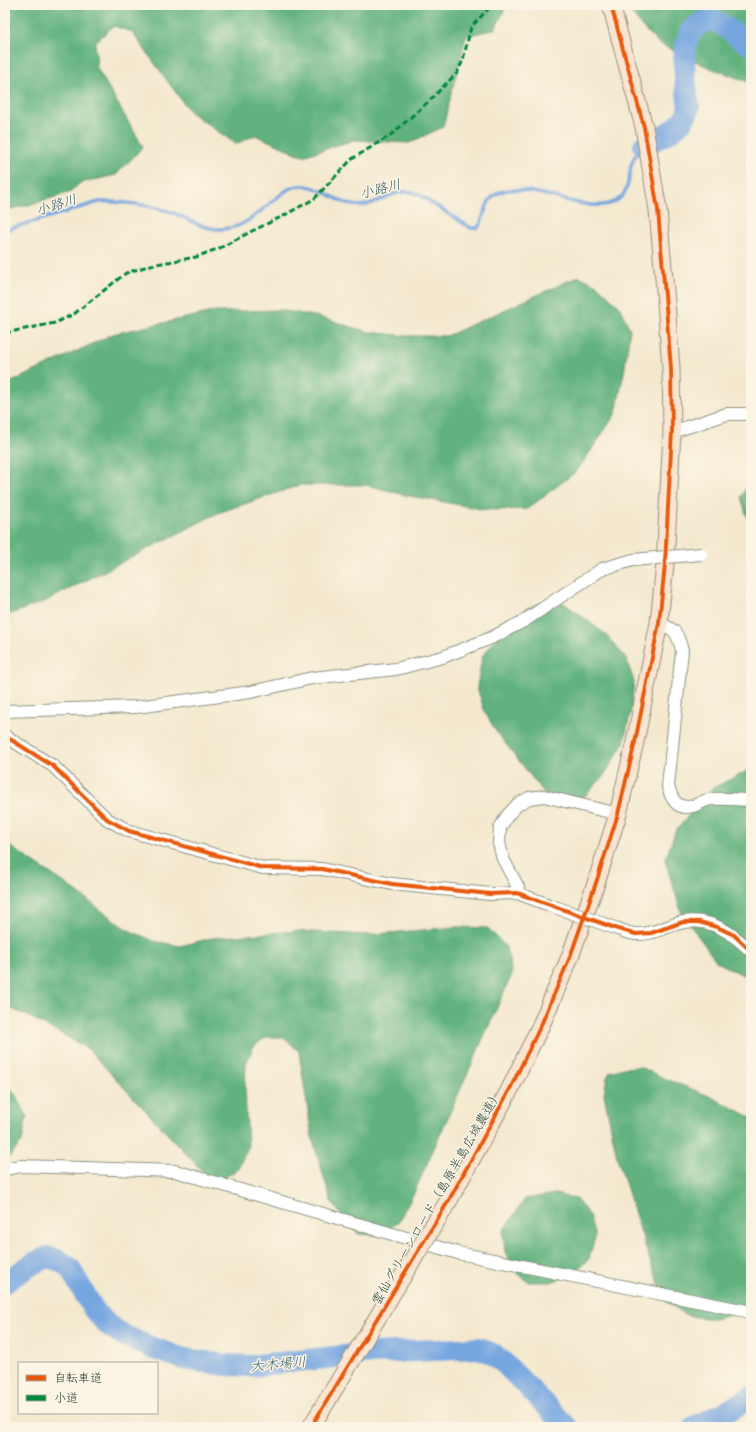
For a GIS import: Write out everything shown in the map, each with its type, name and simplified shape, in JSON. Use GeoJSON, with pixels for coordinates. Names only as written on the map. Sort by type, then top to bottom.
{"type":"FeatureCollection","features":[{"type":"Feature","properties":{"kind":"street","name":"雲仙グリーンロード（島原半島広域農道）"},"geometry":{"type":"LineString","coordinates":[[311,1427],[449,1200],[510,1089],[541,1025],[570,957],[597,880],[618,814],[635,742],[659,622],[665,564],[672,432],[671,368],[658,210],[644,126],[611,5]]}},
{"type":"Feature","properties":{"kind":"street"},"geometry":{"type":"LineString","coordinates":[[672,432],[727,414],[751,414]]}},
{"type":"Feature","properties":{"kind":"street"},"geometry":{"type":"LineString","coordinates":[[5,711],[136,707],[251,692],[312,678],[396,669],[444,657],[491,638],[524,621],[602,569],[633,560],[701,554]]}},
{"type":"Feature","properties":{"kind":"street"},"geometry":{"type":"LineString","coordinates":[[659,622],[672,628],[678,638],[682,650],[668,786],[670,795],[674,802],[680,806],[687,807],[694,806],[705,800],[713,798],[751,800]]}},
{"type":"Feature","properties":{"kind":"street"},"geometry":{"type":"LineString","coordinates":[[5,736],[53,766],[107,818],[129,831],[263,868],[322,868],[392,884],[490,894],[517,893],[636,934],[651,933],[683,922],[700,922],[718,926],[734,936],[751,951]]}},
{"type":"Feature","properties":{"kind":"street"},"geometry":{"type":"LineString","coordinates":[[517,893],[518,887],[503,859],[499,843],[500,828],[507,816],[517,805],[529,798],[544,796],[618,814]]}},
{"type":"Feature","properties":{"kind":"street"},"geometry":{"type":"LineString","coordinates":[[5,1169],[21,1166],[175,1171],[458,1253],[751,1312]]}},
{"type":"Feature","properties":{"kind":"green space"},"geometry":{"type":"Polygon","coordinates":[[[5,5],[507,5],[495,29],[466,36],[443,127],[409,143],[354,140],[303,156],[255,135],[236,144],[190,112],[132,32],[114,26],[95,42],[97,68],[143,147],[116,175],[80,183],[71,192],[29,205],[5,210],[5,5]]]}},
{"type":"Feature","properties":{"kind":"green space"},"geometry":{"type":"Polygon","coordinates":[[[628,5],[751,5],[751,83],[708,67],[658,43],[641,26],[628,8],[628,5]]]}},
{"type":"Feature","properties":{"kind":"green space"},"geometry":{"type":"Polygon","coordinates":[[[579,276],[597,285],[619,306],[630,329],[625,367],[616,413],[577,471],[527,509],[487,510],[405,495],[367,485],[300,485],[218,513],[46,601],[5,616],[5,385],[113,334],[213,312],[279,310],[315,316],[369,332],[407,336],[447,336],[579,276]]]}},
{"type":"Feature","properties":{"kind":"green space"},"geometry":{"type":"Polygon","coordinates":[[[751,477],[751,526],[741,497],[751,477]]]}},
{"type":"Feature","properties":{"kind":"green space"},"geometry":{"type":"Polygon","coordinates":[[[556,598],[605,634],[626,658],[634,682],[631,710],[624,743],[603,777],[583,798],[560,804],[548,798],[495,730],[484,710],[477,687],[482,657],[501,632],[527,608],[556,598]]]}},
{"type":"Feature","properties":{"kind":"green space"},"geometry":{"type":"Polygon","coordinates":[[[751,769],[751,979],[717,962],[682,914],[665,861],[675,832],[711,789],[751,769]]]}},
{"type":"Feature","properties":{"kind":"green space"},"geometry":{"type":"Polygon","coordinates":[[[5,843],[66,884],[126,929],[154,941],[180,946],[212,938],[297,931],[366,935],[456,927],[488,928],[506,947],[512,974],[414,1193],[398,1222],[386,1231],[372,1235],[358,1234],[346,1222],[331,1201],[312,1137],[299,1052],[284,1037],[266,1037],[254,1046],[246,1063],[245,1089],[248,1147],[238,1169],[221,1180],[205,1174],[87,1048],[26,1015],[5,1006],[5,843]]]}},
{"type":"Feature","properties":{"kind":"green space"},"geometry":{"type":"Polygon","coordinates":[[[640,1067],[709,1096],[751,1117],[751,1309],[716,1319],[688,1316],[667,1302],[651,1264],[617,1157],[604,1094],[607,1078],[610,1072],[623,1068],[640,1067]]]}},
{"type":"Feature","properties":{"kind":"green space"},"geometry":{"type":"Polygon","coordinates":[[[5,1085],[14,1092],[27,1116],[22,1142],[5,1162],[5,1085]]]}},
{"type":"Feature","properties":{"kind":"green space"},"geometry":{"type":"Polygon","coordinates":[[[555,1194],[576,1199],[589,1215],[595,1237],[589,1259],[572,1274],[551,1282],[529,1282],[516,1272],[505,1252],[503,1231],[525,1199],[555,1194]]]}},
{"type":"Feature","properties":{"kind":"waterway"},"geometry":{"type":"LineString","coordinates":[[644,146],[671,131],[683,121],[687,114],[689,107],[684,63],[685,52],[687,41],[691,32],[698,25],[713,20],[723,25],[751,45]]}},
{"type":"Feature","properties":{"kind":"waterway","name":"小路川"},"geometry":{"type":"LineString","coordinates":[[5,230],[99,202],[145,205],[171,212],[213,229],[227,229],[249,220],[291,188],[301,186],[320,190],[356,206],[366,205],[398,193],[411,192],[422,196],[471,228],[477,228],[480,225],[490,200],[500,192],[515,190],[532,192],[587,204],[603,205],[616,201],[624,194],[628,184],[633,159],[642,148]]}},
{"type":"Feature","properties":{"kind":"waterway","name":"大木場川"},"geometry":{"type":"LineString","coordinates":[[5,1282],[34,1263],[47,1257],[58,1260],[69,1267],[94,1310],[108,1325],[123,1335],[152,1348],[184,1359],[226,1365],[250,1366],[372,1353],[479,1348],[493,1354],[505,1364],[567,1427]]}},
{"type":"Feature","properties":{"kind":"waterway","name":"大木場川"},"geometry":{"type":"LineString","coordinates":[[694,1427],[728,1411],[751,1397]]}},
{"type":"Feature","properties":{"kind":"marked path"},"geometry":{"type":"LineString","coordinates":[[5,333],[55,323],[74,314],[126,273],[151,265],[196,257],[222,247],[314,199],[352,159],[391,135],[428,102],[457,73],[463,60],[471,27],[492,5]]}},
{"type":"Feature","properties":{"kind":"cycle path"},"geometry":{"type":"LineString","coordinates":[[311,1427],[449,1200],[510,1089],[541,1025],[570,957],[597,880],[618,814],[635,742],[659,623],[665,564],[672,432],[671,368],[658,210],[644,127],[611,5]]}},
{"type":"Feature","properties":{"kind":"cycle path"},"geometry":{"type":"LineString","coordinates":[[5,736],[53,766],[107,819],[129,831],[263,868],[322,869],[392,884],[490,894],[517,893],[636,934],[651,933],[683,922],[699,922],[717,927],[734,935],[751,951]]}}]}
